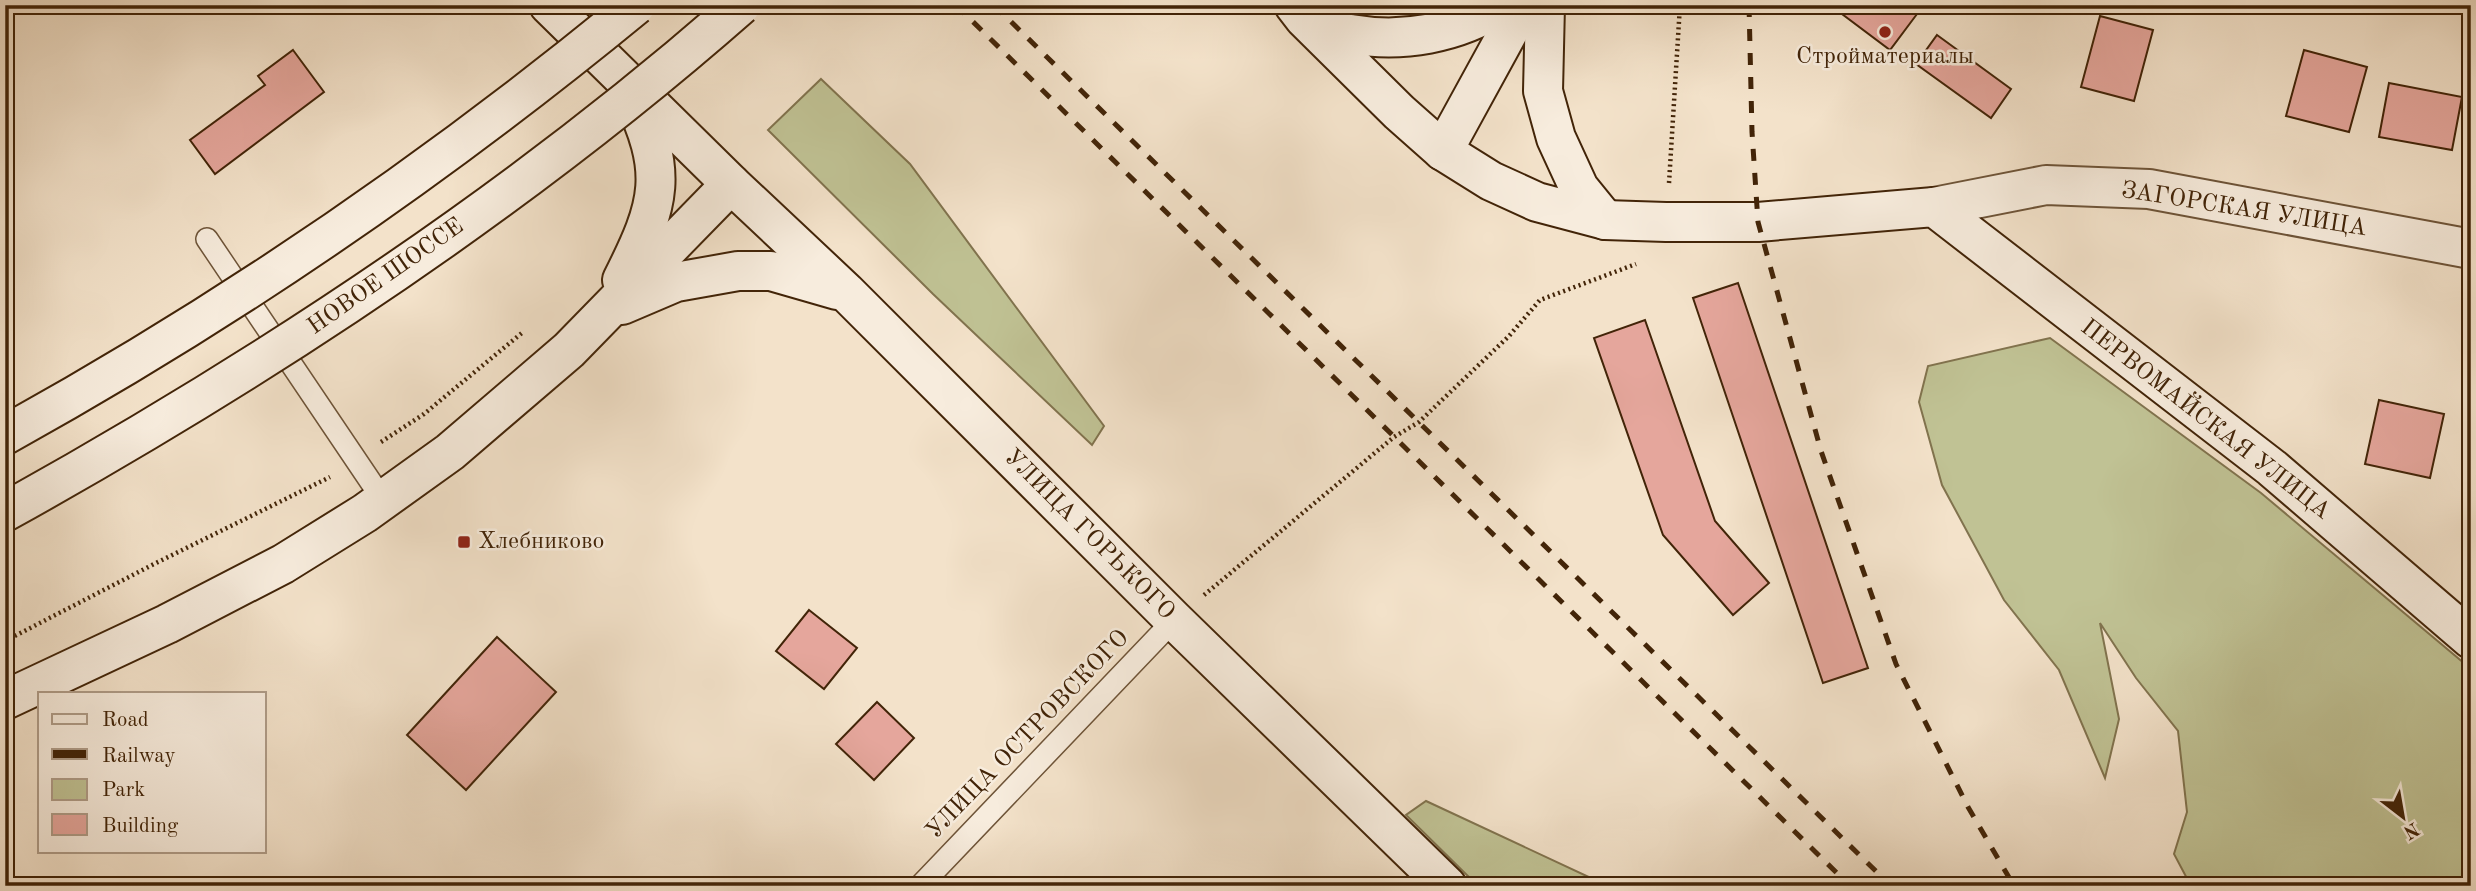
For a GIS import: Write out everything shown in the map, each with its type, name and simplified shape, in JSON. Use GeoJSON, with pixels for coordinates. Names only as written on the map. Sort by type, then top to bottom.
{"type":"FeatureCollection","features":[{"type":"Feature","properties":{"kind":"street","name":"УЛИЦА ГОРЬКОГО"},"geometry":{"type":"LineString","coordinates":[[549,5],[731,184],[846,292],[1174,620],[1447,886]]}},
{"type":"Feature","properties":{"kind":"street"},"geometry":{"type":"LineString","coordinates":[[5,435],[94,386],[250,289],[401,186],[548,77],[636,5]]}},
{"type":"Feature","properties":{"kind":"street","name":"НОВОЕ ШОССЕ"},"geometry":{"type":"LineString","coordinates":[[5,512],[128,444],[287,346],[441,242],[590,130],[741,5]]}},
{"type":"Feature","properties":{"kind":"street"},"geometry":{"type":"LineString","coordinates":[[1299,12],[1349,33],[1390,38],[1423,35],[1459,26],[1501,5]]}},
{"type":"Feature","properties":{"kind":"street"},"geometry":{"type":"LineString","coordinates":[[1443,151],[1523,5]]}},
{"type":"Feature","properties":{"kind":"street"},"geometry":{"type":"LineString","coordinates":[[1545,5],[1543,91],[1556,138],[1579,188],[1605,219]]}},
{"type":"Feature","properties":{"kind":"street","name":"ЗАГОРСКАЯ УЛИЦА"},"geometry":{"type":"LineString","coordinates":[[1299,12],[1399,112],[1443,151],[1491,181],[1537,202],[1605,219],[1758,222],[1934,207],[2046,185],[2149,189],[2471,249]]}},
{"type":"Feature","properties":{"kind":"street"},"geometry":{"type":"LineString","coordinates":[[605,313],[645,235],[656,186],[656,160],[645,123],[621,74]]}},
{"type":"Feature","properties":{"kind":"street"},"geometry":{"type":"LineString","coordinates":[[5,700],[144,635],[283,564],[383,500],[450,452],[569,350],[731,184]]}},
{"type":"Feature","properties":{"kind":"street","name":"ПЕРВОМАЙСКАЯ УЛИЦА"},"geometry":{"type":"LineString","coordinates":[[1934,207],[2272,468],[2471,639]]}},
{"type":"Feature","properties":{"kind":"street"},"geometry":{"type":"LineString","coordinates":[[605,313],[676,282],[738,271],[771,271],[846,292]]}},
{"type":"Feature","properties":{"kind":"lane"},"geometry":{"type":"LineString","coordinates":[[207,239],[383,500]]}},
{"type":"Feature","properties":{"kind":"lane","name":"УЛИЦА ОСТРОВСКОГО"},"geometry":{"type":"LineString","coordinates":[[920,886],[1174,620]]}},
{"type":"Feature","properties":{"kind":"path"},"geometry":{"type":"LineString","coordinates":[[1666,222],[1680,5]]}},
{"type":"Feature","properties":{"kind":"path"},"geometry":{"type":"LineString","coordinates":[[1174,620],[1394,437],[1419,422],[1508,336],[1540,300],[1642,261]]}},
{"type":"Feature","properties":{"kind":"path"},"geometry":{"type":"LineString","coordinates":[[5,641],[156,563],[322,483],[424,414],[533,324]]}},
{"type":"Feature","properties":{"kind":"green space"},"geometry":{"type":"Polygon","coordinates":[[[821,79],[910,164],[1104,426],[1092,445],[933,294],[768,130],[821,79]]]}},
{"type":"Feature","properties":{"kind":"green space"},"geometry":{"type":"Polygon","coordinates":[[[2050,338],[2261,493],[2471,669],[2471,886],[2191,886],[2174,854],[2187,812],[2178,731],[2136,678],[2100,623],[2119,719],[2105,778],[2059,670],[2004,600],[1942,485],[1919,402],[1928,366],[2050,338]]]}},
{"type":"Feature","properties":{"kind":"green space"},"geometry":{"type":"Polygon","coordinates":[[[1426,801],[1608,886],[1478,886],[1406,815],[1426,801]]]}},
{"type":"Feature","properties":{"kind":"building","name":"Стройматериалы"},"geometry":{"type":"Polygon","coordinates":[[[1830,5],[1906,5],[1917,14],[1890,50],[1830,5]]]}},
{"type":"Feature","properties":{"kind":"building"},"geometry":{"type":"Polygon","coordinates":[[[2100,16],[2153,30],[2134,101],[2081,87],[2100,16]]]}},
{"type":"Feature","properties":{"kind":"building"},"geometry":{"type":"Polygon","coordinates":[[[1937,35],[2011,89],[1991,118],[1916,64],[1937,35]]]}},
{"type":"Feature","properties":{"kind":"building"},"geometry":{"type":"Polygon","coordinates":[[[293,50],[324,92],[215,174],[190,140],[265,85],[258,76],[293,50]]]}},
{"type":"Feature","properties":{"kind":"building"},"geometry":{"type":"Polygon","coordinates":[[[2304,50],[2367,67],[2349,132],[2286,116],[2304,50]]]}},
{"type":"Feature","properties":{"kind":"building"},"geometry":{"type":"Polygon","coordinates":[[[2389,83],[2462,97],[2452,150],[2379,137],[2389,83]]]}},
{"type":"Feature","properties":{"kind":"building"},"geometry":{"type":"Polygon","coordinates":[[[1738,283],[1868,668],[1823,683],[1693,298],[1738,283]]]}},
{"type":"Feature","properties":{"kind":"building"},"geometry":{"type":"Polygon","coordinates":[[[1645,320],[1715,521],[1769,583],[1733,615],[1663,535],[1594,338],[1645,320]]]}},
{"type":"Feature","properties":{"kind":"building"},"geometry":{"type":"Polygon","coordinates":[[[2379,400],[2444,414],[2430,478],[2365,464],[2379,400]]]}},
{"type":"Feature","properties":{"kind":"building"},"geometry":{"type":"Polygon","coordinates":[[[809,610],[857,648],[824,689],[776,651],[809,610]]]}},
{"type":"Feature","properties":{"kind":"building"},"geometry":{"type":"Polygon","coordinates":[[[497,637],[556,692],[466,790],[407,735],[497,637]]]}},
{"type":"Feature","properties":{"kind":"building"},"geometry":{"type":"Polygon","coordinates":[[[877,702],[914,738],[874,780],[836,744],[877,702]]]}},
{"type":"Feature","properties":{"kind":"railway"},"geometry":{"type":"LineString","coordinates":[[956,5],[1850,886]]}},
{"type":"Feature","properties":{"kind":"railway"},"geometry":{"type":"LineString","coordinates":[[994,5],[1891,886]]}},
{"type":"Feature","properties":{"kind":"railway"},"geometry":{"type":"LineString","coordinates":[[1749,5],[1752,132],[1758,222],[1821,451],[1896,664],[1968,807],[2014,886]]}},
{"type":"Feature","properties":{"kind":"place","name":"Стройматериалы"},"geometry":{"type":"Point","coordinates":[1885,32]}},
{"type":"Feature","properties":{"kind":"place","name":"Хлебниково"},"geometry":{"type":"Point","coordinates":[464,542]}}]}
